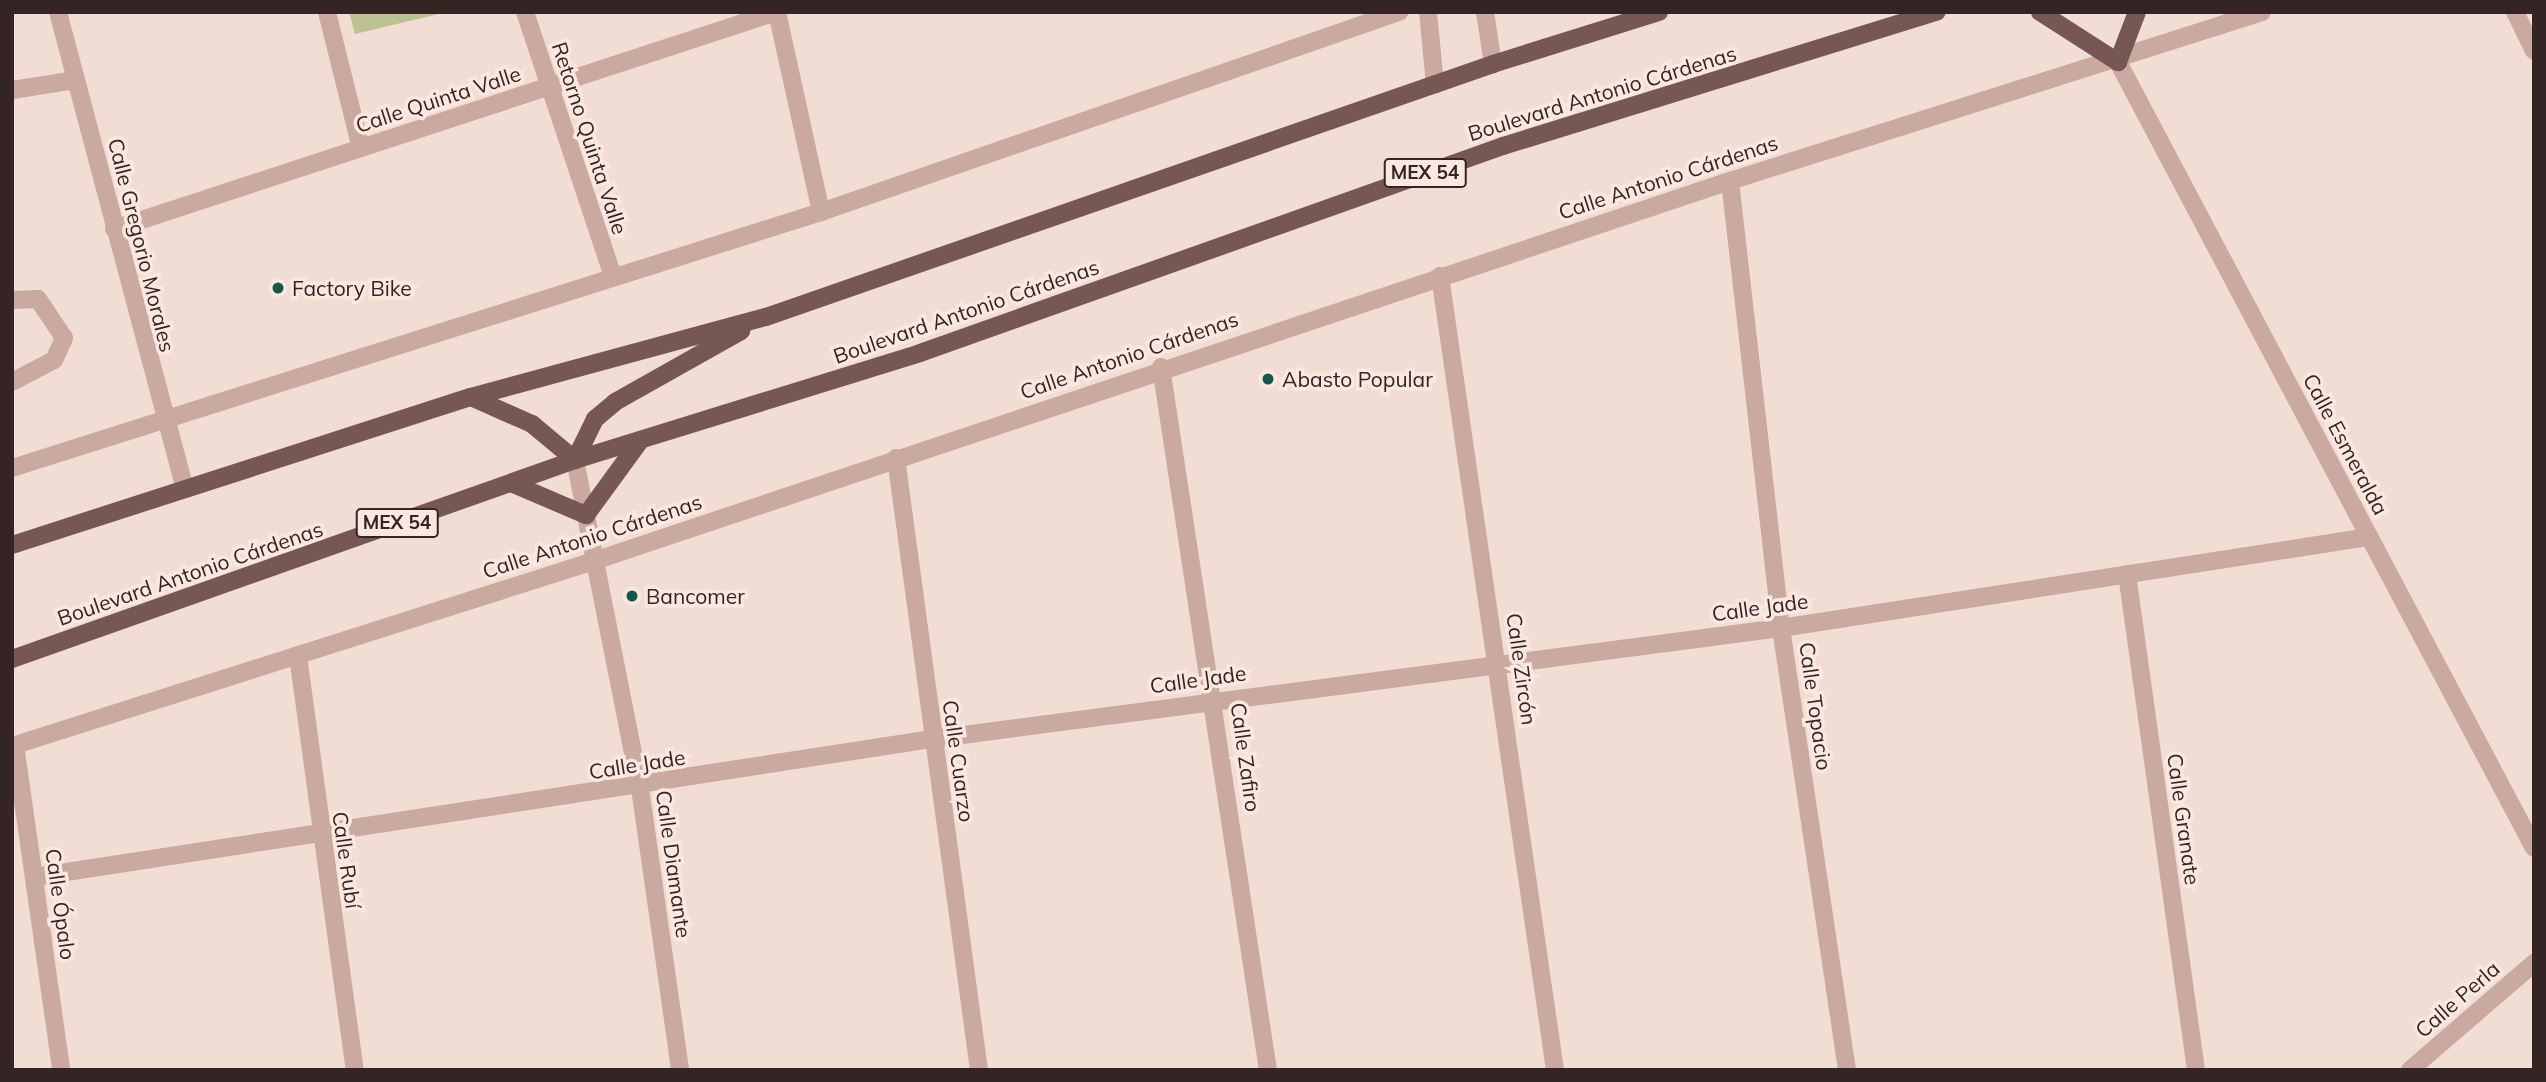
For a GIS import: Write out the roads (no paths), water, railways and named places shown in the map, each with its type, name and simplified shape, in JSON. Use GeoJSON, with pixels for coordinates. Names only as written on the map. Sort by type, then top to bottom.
{"type":"FeatureCollection","features":[{"type":"Feature","properties":{"kind":"main road"},"geometry":{"type":"LineString","coordinates":[[12,545],[471,397],[766,317],[1493,64],[1659,12]]}},
{"type":"Feature","properties":{"kind":"main road","name":"Boulevard Antonio Cárdenas"},"geometry":{"type":"LineString","coordinates":[[12,659],[575,460],[920,353],[1503,146],[1937,12]]}},
{"type":"Feature","properties":{"kind":"main road"},"geometry":{"type":"LineString","coordinates":[[2040,12],[2118,62],[2137,12]]}},
{"type":"Feature","properties":{"kind":"main road"},"geometry":{"type":"LineString","coordinates":[[471,397],[532,424],[575,460],[595,419],[615,402],[766,317]]}},
{"type":"Feature","properties":{"kind":"main road"},"geometry":{"type":"LineString","coordinates":[[511,483],[586,515],[640,441]]}},
{"type":"Feature","properties":{"kind":"street","name":"Calle Gregorio Morales"},"geometry":{"type":"LineString","coordinates":[[58,12],[162,416],[185,488]]}},
{"type":"Feature","properties":{"kind":"street"},"geometry":{"type":"LineString","coordinates":[[327,12],[361,148]]}},
{"type":"Feature","properties":{"kind":"street","name":"Retorno Quinta Valle"},"geometry":{"type":"LineString","coordinates":[[525,12],[613,277]]}},
{"type":"Feature","properties":{"kind":"street"},"geometry":{"type":"LineString","coordinates":[[776,12],[821,212]]}},
{"type":"Feature","properties":{"kind":"street","name":"Calle Quinta Valle"},"geometry":{"type":"LineString","coordinates":[[114,229],[776,12]]}},
{"type":"Feature","properties":{"kind":"street"},"geometry":{"type":"LineString","coordinates":[[12,468],[162,416],[821,212],[1399,12]]}},
{"type":"Feature","properties":{"kind":"street"},"geometry":{"type":"LineString","coordinates":[[1428,12],[1435,85]]}},
{"type":"Feature","properties":{"kind":"street"},"geometry":{"type":"LineString","coordinates":[[1485,12],[1493,64]]}},
{"type":"Feature","properties":{"kind":"street","name":"Calle Antonio Cárdenas"},"geometry":{"type":"LineString","coordinates":[[14,746],[594,561],[1161,368],[1730,181],[2118,62],[2262,12]]}},
{"type":"Feature","properties":{"kind":"street"},"geometry":{"type":"LineString","coordinates":[[2515,12],[2534,51]]}},
{"type":"Feature","properties":{"kind":"street","name":"Calle Esmeralda"},"geometry":{"type":"LineString","coordinates":[[2118,62],[2534,848]]}},
{"type":"Feature","properties":{"kind":"street"},"geometry":{"type":"LineString","coordinates":[[12,90],[76,80]]}},
{"type":"Feature","properties":{"kind":"street","name":"Calle Topacio"},"geometry":{"type":"LineString","coordinates":[[1730,181],[1781,628],[1847,1070]]}},
{"type":"Feature","properties":{"kind":"street","name":"Calle Zircón"},"geometry":{"type":"LineString","coordinates":[[1440,276],[1555,1070]]}},
{"type":"Feature","properties":{"kind":"street"},"geometry":{"type":"LineString","coordinates":[[12,300],[38,299],[64,338],[54,360],[12,382]]}},
{"type":"Feature","properties":{"kind":"street","name":"Calle Zafiro"},"geometry":{"type":"LineString","coordinates":[[1161,368],[1214,700],[1268,1070]]}},
{"type":"Feature","properties":{"kind":"street","name":"Calle Cuarzo"},"geometry":{"type":"LineString","coordinates":[[896,458],[979,1070]]}},
{"type":"Feature","properties":{"kind":"street","name":"Calle Diamante"},"geometry":{"type":"LineString","coordinates":[[575,460],[640,788],[680,1070]]}},
{"type":"Feature","properties":{"kind":"street","name":"Calle Jade"},"geometry":{"type":"LineString","coordinates":[[34,877],[640,788],[932,739],[1214,700],[1781,628],[2369,537]]}},
{"type":"Feature","properties":{"kind":"street","name":"Calle Granate"},"geometry":{"type":"LineString","coordinates":[[2127,574],[2196,1070]]}},
{"type":"Feature","properties":{"kind":"street","name":"Calle Rubí"},"geometry":{"type":"LineString","coordinates":[[298,656],[320,833],[355,1070]]}},
{"type":"Feature","properties":{"kind":"street","name":"Calle Ópalo"},"geometry":{"type":"LineString","coordinates":[[14,746],[61,1070]]}},
{"type":"Feature","properties":{"kind":"street","name":"Calle Perla"},"geometry":{"type":"LineString","coordinates":[[2410,1070],[2534,963]]}},
{"type":"Feature","properties":{"kind":"place","name":"Factory Bike"},"geometry":{"type":"Point","coordinates":[278,288]}},
{"type":"Feature","properties":{"kind":"place","name":"Abasto Popular"},"geometry":{"type":"Point","coordinates":[1268,379]}},
{"type":"Feature","properties":{"kind":"place","name":"Bancomer"},"geometry":{"type":"Point","coordinates":[632,596]}}]}
